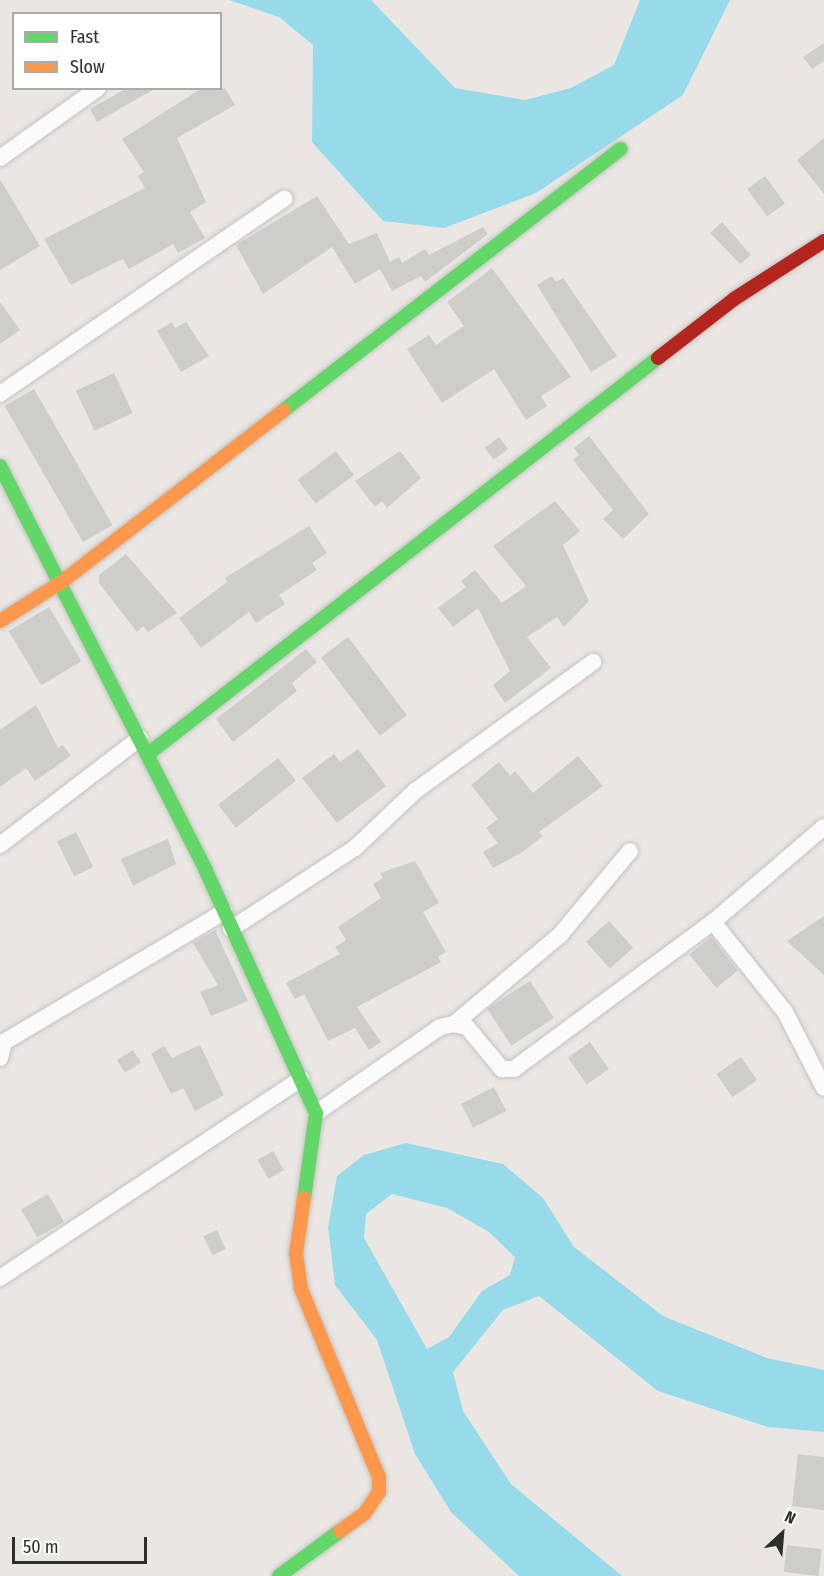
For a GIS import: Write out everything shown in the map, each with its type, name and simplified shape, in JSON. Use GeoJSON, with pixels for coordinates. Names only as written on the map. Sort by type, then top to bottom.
{"type":"FeatureCollection","features":[{"type":"Feature","properties":{"kind":"street"},"geometry":{"type":"LineString","coordinates":[[0,158],[95,90]]}},
{"type":"Feature","properties":{"kind":"street"},"geometry":{"type":"LineString","coordinates":[[0,621],[63,581],[621,150]]}},
{"type":"Feature","properties":{"kind":"street"},"geometry":{"type":"LineString","coordinates":[[0,394],[285,199]]}},
{"type":"Feature","properties":{"kind":"street"},"geometry":{"type":"LineString","coordinates":[[148,754],[734,299],[824,241]]}},
{"type":"Feature","properties":{"kind":"street"},"geometry":{"type":"LineString","coordinates":[[0,466],[63,581],[148,754],[224,912],[316,1113],[296,1253],[301,1289],[380,1476],[380,1492],[365,1513],[279,1576]]}},
{"type":"Feature","properties":{"kind":"street"},"geometry":{"type":"LineString","coordinates":[[231,929],[355,848],[416,791],[593,662]]}},
{"type":"Feature","properties":{"kind":"street"},"geometry":{"type":"LineString","coordinates":[[0,845],[140,738]]}},
{"type":"Feature","properties":{"kind":"street"},"geometry":{"type":"LineString","coordinates":[[454,1024],[467,1027],[502,1069],[514,1069],[713,922],[824,827]]}},
{"type":"Feature","properties":{"kind":"street"},"geometry":{"type":"LineString","coordinates":[[316,1113],[440,1028],[454,1024],[560,935],[630,851]]}},
{"type":"Feature","properties":{"kind":"street"},"geometry":{"type":"LineString","coordinates":[[0,1058],[4,1042],[224,912]]}},
{"type":"Feature","properties":{"kind":"street"},"geometry":{"type":"LineString","coordinates":[[713,922],[785,1012],[824,1088]]}},
{"type":"Feature","properties":{"kind":"street"},"geometry":{"type":"LineString","coordinates":[[0,1278],[301,1079]]}},
{"type":"Feature","properties":{"kind":"water"},"geometry":{"type":"Polygon","coordinates":[[[229,0],[371,0],[455,88],[525,100],[571,88],[614,65],[640,0],[730,0],[683,95],[536,193],[444,228],[383,221],[312,142],[313,45],[279,17],[229,0]]]}},
{"type":"Feature","properties":{"kind":"water"},"geometry":{"type":"Polygon","coordinates":[[[406,1143],[503,1164],[543,1198],[574,1247],[663,1316],[767,1358],[824,1370],[824,1432],[768,1427],[658,1391],[539,1296],[503,1310],[453,1372],[463,1411],[511,1484],[622,1576],[519,1576],[451,1512],[415,1454],[377,1340],[335,1285],[328,1227],[337,1176],[364,1155],[406,1143]],[[392,1194],[366,1214],[364,1238],[427,1349],[449,1337],[482,1291],[510,1275],[515,1257],[489,1232],[447,1208],[392,1194]]]}},
{"type":"Feature","properties":{"kind":"building"},"geometry":{"type":"Polygon","coordinates":[[[824,43],[824,61],[812,69],[803,57],[824,43]]]}},
{"type":"Feature","properties":{"kind":"building"},"geometry":{"type":"Polygon","coordinates":[[[225,88],[235,105],[177,138],[206,202],[190,212],[205,238],[178,253],[173,244],[129,269],[123,259],[71,285],[44,239],[145,188],[138,176],[144,172],[122,139],[199,90],[225,88]]]}},
{"type":"Feature","properties":{"kind":"building"},"geometry":{"type":"Polygon","coordinates":[[[123,90],[153,90],[97,122],[90,109],[123,90]]]}},
{"type":"Feature","properties":{"kind":"building"},"geometry":{"type":"Polygon","coordinates":[[[824,138],[824,194],[797,160],[824,138]]]}},
{"type":"Feature","properties":{"kind":"building"},"geometry":{"type":"Polygon","coordinates":[[[765,176],[785,204],[767,216],[747,189],[765,176]]]}},
{"type":"Feature","properties":{"kind":"building"},"geometry":{"type":"Polygon","coordinates":[[[0,179],[40,246],[0,270],[0,179]]]}},
{"type":"Feature","properties":{"kind":"building"},"geometry":{"type":"Polygon","coordinates":[[[317,196],[349,244],[377,233],[390,262],[399,257],[402,263],[425,249],[429,255],[483,227],[488,234],[425,282],[421,276],[392,291],[380,269],[355,284],[332,247],[263,294],[236,245],[317,196]]]}},
{"type":"Feature","properties":{"kind":"building"},"geometry":{"type":"Polygon","coordinates":[[[722,222],[751,255],[740,264],[710,233],[722,222]]]}},
{"type":"Feature","properties":{"kind":"building"},"geometry":{"type":"Polygon","coordinates":[[[492,268],[571,377],[541,396],[547,406],[526,420],[494,369],[442,403],[407,349],[429,335],[436,345],[464,326],[447,302],[492,268]]]}},
{"type":"Feature","properties":{"kind":"building"},"geometry":{"type":"Polygon","coordinates":[[[552,276],[556,282],[563,278],[617,356],[591,372],[537,285],[552,276]]]}},
{"type":"Feature","properties":{"kind":"building"},"geometry":{"type":"Polygon","coordinates":[[[0,302],[20,330],[0,344],[0,302]]]}},
{"type":"Feature","properties":{"kind":"building"},"geometry":{"type":"Polygon","coordinates":[[[172,322],[175,328],[186,322],[209,356],[181,372],[157,331],[172,322]]]}},
{"type":"Feature","properties":{"kind":"building"},"geometry":{"type":"Polygon","coordinates":[[[114,373],[133,413],[95,431],[76,391],[114,373]]]}},
{"type":"Feature","properties":{"kind":"building"},"geometry":{"type":"Polygon","coordinates":[[[34,389],[112,525],[83,542],[5,406],[34,389]]]}},
{"type":"Feature","properties":{"kind":"building"},"geometry":{"type":"Polygon","coordinates":[[[589,436],[649,514],[623,539],[603,519],[613,510],[573,460],[579,455],[574,448],[589,436]]]}},
{"type":"Feature","properties":{"kind":"building"},"geometry":{"type":"Polygon","coordinates":[[[499,437],[508,449],[494,460],[485,448],[499,437]]]}},
{"type":"Feature","properties":{"kind":"building"},"geometry":{"type":"Polygon","coordinates":[[[336,451],[354,475],[316,504],[298,480],[336,451]]]}},
{"type":"Feature","properties":{"kind":"building"},"geometry":{"type":"Polygon","coordinates":[[[400,451],[421,478],[387,508],[382,501],[375,507],[355,481],[400,451]]]}},
{"type":"Feature","properties":{"kind":"building"},"geometry":{"type":"Polygon","coordinates":[[[555,501],[580,531],[563,545],[589,601],[564,627],[557,617],[527,637],[551,668],[505,703],[493,685],[510,671],[478,608],[453,627],[438,608],[466,587],[461,581],[475,570],[502,603],[526,586],[493,546],[555,501]]]}},
{"type":"Feature","properties":{"kind":"building"},"geometry":{"type":"Polygon","coordinates":[[[309,526],[327,553],[312,563],[317,570],[279,595],[285,604],[256,623],[249,612],[201,648],[179,618],[227,582],[225,578],[309,526]]]}},
{"type":"Feature","properties":{"kind":"building"},"geometry":{"type":"Polygon","coordinates":[[[126,554],[177,613],[148,632],[143,626],[137,632],[99,583],[99,575],[126,554]]]}},
{"type":"Feature","properties":{"kind":"building"},"geometry":{"type":"Polygon","coordinates":[[[49,607],[81,661],[41,685],[9,631],[49,607]]]}},
{"type":"Feature","properties":{"kind":"building"},"geometry":{"type":"Polygon","coordinates":[[[348,637],[407,715],[380,736],[321,657],[348,637]]]}},
{"type":"Feature","properties":{"kind":"building"},"geometry":{"type":"Polygon","coordinates":[[[306,649],[317,662],[292,683],[297,691],[233,742],[216,719],[306,649]]]}},
{"type":"Feature","properties":{"kind":"building"},"geometry":{"type":"Polygon","coordinates":[[[36,705],[58,748],[63,745],[71,756],[35,781],[26,768],[0,787],[0,730],[36,705]]]}},
{"type":"Feature","properties":{"kind":"building"},"geometry":{"type":"Polygon","coordinates":[[[358,749],[386,786],[337,823],[302,778],[334,754],[340,762],[358,749]]]}},
{"type":"Feature","properties":{"kind":"building"},"geometry":{"type":"Polygon","coordinates":[[[578,756],[603,786],[539,832],[543,836],[521,853],[493,868],[483,852],[498,843],[486,828],[498,819],[471,785],[499,762],[510,776],[515,771],[533,793],[578,756]]]}},
{"type":"Feature","properties":{"kind":"building"},"geometry":{"type":"Polygon","coordinates":[[[278,758],[296,781],[236,828],[218,805],[278,758]]]}},
{"type":"Feature","properties":{"kind":"building"},"geometry":{"type":"Polygon","coordinates":[[[76,832],[93,867],[74,876],[57,841],[76,832]]]}},
{"type":"Feature","properties":{"kind":"building"},"geometry":{"type":"Polygon","coordinates":[[[168,839],[176,864],[133,886],[121,859],[168,839]]]}},
{"type":"Feature","properties":{"kind":"building"},"geometry":{"type":"Polygon","coordinates":[[[415,861],[439,903],[423,912],[446,952],[438,957],[441,962],[357,1007],[381,1042],[369,1050],[355,1028],[328,1041],[304,994],[295,999],[286,983],[340,954],[335,947],[346,940],[338,927],[381,898],[373,884],[383,878],[380,873],[415,861]]]}},
{"type":"Feature","properties":{"kind":"building"},"geometry":{"type":"Polygon","coordinates":[[[824,916],[824,975],[787,941],[824,916]]]}},
{"type":"Feature","properties":{"kind":"building"},"geometry":{"type":"Polygon","coordinates":[[[609,921],[633,948],[610,968],[586,942],[609,921]]]}},
{"type":"Feature","properties":{"kind":"building"},"geometry":{"type":"Polygon","coordinates":[[[215,930],[248,1001],[211,1016],[200,992],[218,985],[193,943],[215,930]]]}},
{"type":"Feature","properties":{"kind":"building"},"geometry":{"type":"Polygon","coordinates":[[[711,937],[738,970],[716,988],[689,955],[711,937]]]}},
{"type":"Feature","properties":{"kind":"building"},"geometry":{"type":"Polygon","coordinates":[[[530,981],[554,1018],[511,1046],[487,1009],[530,981]]]}},
{"type":"Feature","properties":{"kind":"building"},"geometry":{"type":"Polygon","coordinates":[[[590,1042],[609,1069],[587,1085],[568,1057],[590,1042]]]}},
{"type":"Feature","properties":{"kind":"building"},"geometry":{"type":"Polygon","coordinates":[[[200,1045],[224,1095],[195,1111],[183,1088],[171,1094],[151,1054],[164,1046],[172,1058],[200,1045]]]}},
{"type":"Feature","properties":{"kind":"building"},"geometry":{"type":"Polygon","coordinates":[[[133,1050],[141,1063],[125,1073],[117,1060],[133,1050]]]}},
{"type":"Feature","properties":{"kind":"building"},"geometry":{"type":"Polygon","coordinates":[[[741,1057],[757,1080],[732,1097],[716,1074],[741,1057]]]}},
{"type":"Feature","properties":{"kind":"building"},"geometry":{"type":"Polygon","coordinates":[[[494,1087],[506,1111],[473,1128],[461,1104],[494,1087]]]}},
{"type":"Feature","properties":{"kind":"building"},"geometry":{"type":"Polygon","coordinates":[[[273,1151],[284,1170],[268,1179],[257,1160],[273,1151]]]}},
{"type":"Feature","properties":{"kind":"building"},"geometry":{"type":"Polygon","coordinates":[[[48,1194],[64,1222],[37,1237],[21,1210],[48,1194]]]}},
{"type":"Feature","properties":{"kind":"building"},"geometry":{"type":"Polygon","coordinates":[[[217,1230],[226,1249],[212,1255],[203,1236],[217,1230]]]}},
{"type":"Feature","properties":{"kind":"building"},"geometry":{"type":"Polygon","coordinates":[[[798,1454],[824,1457],[824,1510],[792,1506],[798,1454]]]}},
{"type":"Feature","properties":{"kind":"building"},"geometry":{"type":"Polygon","coordinates":[[[787,1545],[822,1549],[818,1576],[784,1572],[787,1545]]]}},
{"type":"Feature","properties":{"kind":"traffic: fast"},"geometry":{"type":"LineString","coordinates":[[284,410],[621,149]]}},
{"type":"Feature","properties":{"kind":"traffic: fast"},"geometry":{"type":"LineString","coordinates":[[148,754],[658,358]]}},
{"type":"Feature","properties":{"kind":"traffic: fast"},"geometry":{"type":"LineString","coordinates":[[0,466],[206,871],[316,1113],[304,1198]]}},
{"type":"Feature","properties":{"kind":"traffic: fast"},"geometry":{"type":"LineString","coordinates":[[279,1576],[340,1531]]}},
{"type":"Feature","properties":{"kind":"traffic: slow"},"geometry":{"type":"LineString","coordinates":[[0,621],[63,581],[284,410]]}},
{"type":"Feature","properties":{"kind":"traffic: slow"},"geometry":{"type":"LineString","coordinates":[[304,1198],[296,1253],[301,1289],[379,1477],[379,1492],[365,1513],[340,1531]]}},
{"type":"Feature","properties":{"kind":"traffic: jam"},"geometry":{"type":"LineString","coordinates":[[658,358],[734,299],[824,241]]}}]}
